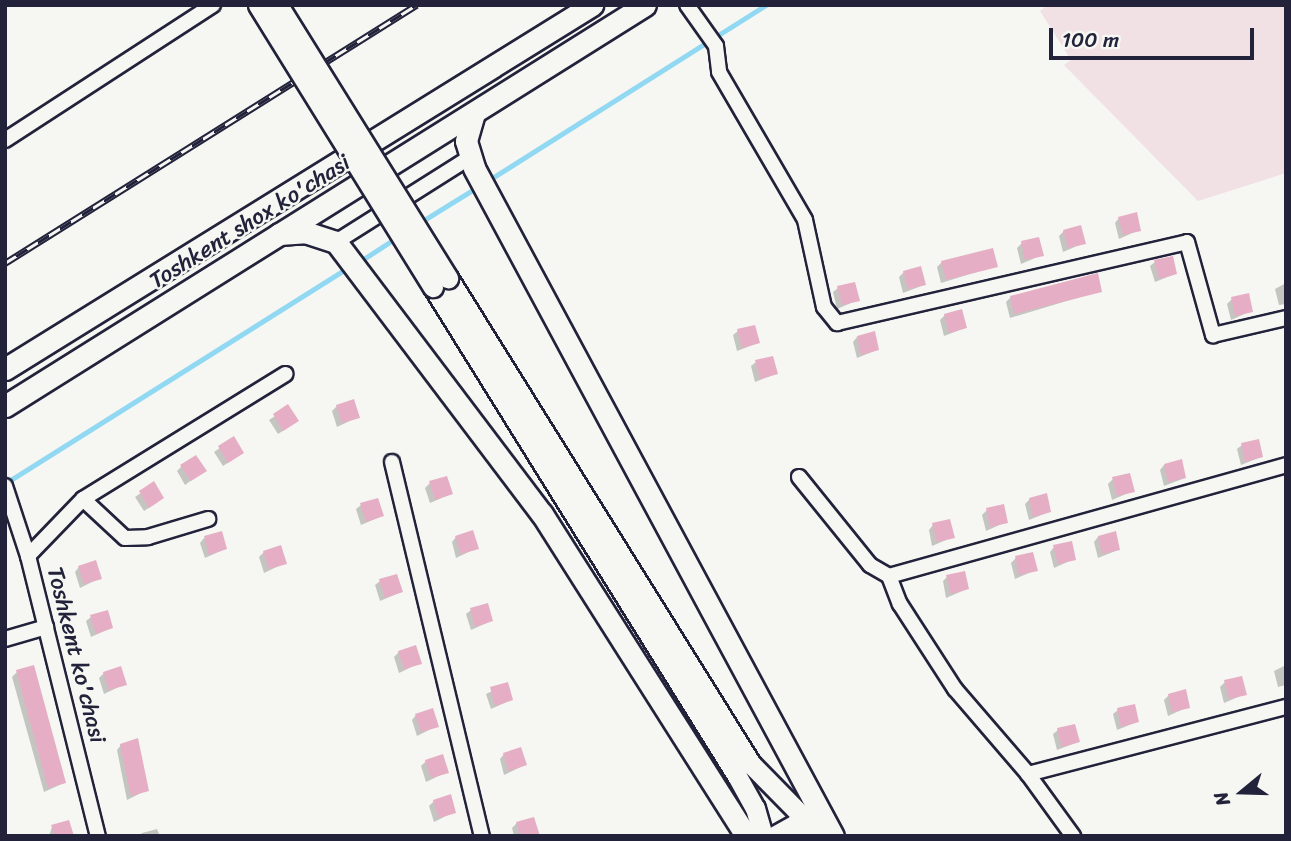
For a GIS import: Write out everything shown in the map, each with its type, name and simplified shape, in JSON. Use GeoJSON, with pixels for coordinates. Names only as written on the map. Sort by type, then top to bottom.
{"type":"FeatureCollection","features":[{"type":"Feature","properties":{"kind":"highway","name":"Toshkent shox ko'chasi"},"geometry":{"type":"LineString","coordinates":[[5,369],[593,5]]}},
{"type":"Feature","properties":{"kind":"highway","name":"Toshkent shox ko'chasi"},"geometry":{"type":"LineString","coordinates":[[5,405],[645,5]]}},
{"type":"Feature","properties":{"kind":"highway"},"geometry":{"type":"LineString","coordinates":[[474,113],[467,134],[471,163],[832,836]]}},
{"type":"Feature","properties":{"kind":"highway"},"geometry":{"type":"LineString","coordinates":[[279,234],[315,233],[339,247],[362,276],[542,514],[746,836]]}},
{"type":"Feature","properties":{"kind":"main road"},"geometry":{"type":"LineString","coordinates":[[258,5],[751,764],[810,824],[832,836]]}},
{"type":"Feature","properties":{"kind":"main road"},"geometry":{"type":"LineString","coordinates":[[278,5],[441,283],[737,776],[755,808],[763,836]]}},
{"type":"Feature","properties":{"kind":"main road"},"geometry":{"type":"LineString","coordinates":[[774,836],[794,824],[810,824]]}},
{"type":"Feature","properties":{"kind":"street"},"geometry":{"type":"LineString","coordinates":[[5,140],[213,5]]}},
{"type":"Feature","properties":{"kind":"street"},"geometry":{"type":"LineString","coordinates":[[687,5],[712,41],[719,72],[805,220],[824,307],[837,323],[1187,242],[1213,335],[1286,318]]}},
{"type":"Feature","properties":{"kind":"street"},"geometry":{"type":"LineString","coordinates":[[339,247],[471,163]]}},
{"type":"Feature","properties":{"kind":"street"},"geometry":{"type":"LineString","coordinates":[[28,556],[83,499],[285,374]]}},
{"type":"Feature","properties":{"kind":"street"},"geometry":{"type":"LineString","coordinates":[[392,462],[482,836]]}},
{"type":"Feature","properties":{"kind":"street"},"geometry":{"type":"LineString","coordinates":[[889,576],[1286,465]]}},
{"type":"Feature","properties":{"kind":"street"},"geometry":{"type":"LineString","coordinates":[[799,477],[870,565],[889,576],[900,604],[955,689],[1028,774],[1073,836]]}},
{"type":"Feature","properties":{"kind":"street","name":"Toshkent ko'chasi"},"geometry":{"type":"LineString","coordinates":[[7,490],[10,512],[28,556],[98,836]]}},
{"type":"Feature","properties":{"kind":"street"},"geometry":{"type":"LineString","coordinates":[[83,499],[117,533],[136,540],[208,519]]}},
{"type":"Feature","properties":{"kind":"street"},"geometry":{"type":"LineString","coordinates":[[5,639],[46,627]]}},
{"type":"Feature","properties":{"kind":"street"},"geometry":{"type":"LineString","coordinates":[[1028,774],[1286,707]]}},
{"type":"Feature","properties":{"kind":"shaded area"},"geometry":{"type":"Polygon","coordinates":[[[1048,5],[1286,5],[1286,173],[1198,201],[1064,65],[1071,60],[1040,11],[1048,5]]]}},
{"type":"Feature","properties":{"kind":"building"},"geometry":{"type":"Polygon","coordinates":[[[1137,212],[1141,231],[1123,235],[1118,217],[1137,212]]]}},
{"type":"Feature","properties":{"kind":"building"},"geometry":{"type":"Polygon","coordinates":[[[1081,225],[1086,244],[1068,248],[1063,230],[1081,225]]]}},
{"type":"Feature","properties":{"kind":"building"},"geometry":{"type":"Polygon","coordinates":[[[1039,237],[1044,256],[1025,260],[1021,241],[1039,237]]]}},
{"type":"Feature","properties":{"kind":"building"},"geometry":{"type":"Polygon","coordinates":[[[993,248],[998,267],[946,280],[941,261],[993,248]]]}},
{"type":"Feature","properties":{"kind":"building"},"geometry":{"type":"Polygon","coordinates":[[[1173,256],[1177,274],[1159,279],[1154,260],[1173,256]]]}},
{"type":"Feature","properties":{"kind":"building"},"geometry":{"type":"Polygon","coordinates":[[[921,266],[926,285],[908,289],[903,271],[921,266]]]}},
{"type":"Feature","properties":{"kind":"building"},"geometry":{"type":"Polygon","coordinates":[[[1098,273],[1102,292],[1014,314],[1010,296],[1098,273]]]}},
{"type":"Feature","properties":{"kind":"building"},"geometry":{"type":"Polygon","coordinates":[[[855,282],[860,301],[842,305],[837,286],[855,282]]]}},
{"type":"Feature","properties":{"kind":"building"},"geometry":{"type":"Polygon","coordinates":[[[1249,293],[1253,312],[1235,316],[1231,297],[1249,293]]]}},
{"type":"Feature","properties":{"kind":"building"},"geometry":{"type":"Polygon","coordinates":[[[962,309],[967,328],[949,333],[944,314],[962,309]]]}},
{"type":"Feature","properties":{"kind":"building"},"geometry":{"type":"Polygon","coordinates":[[[755,325],[760,343],[742,348],[737,329],[755,325]]]}},
{"type":"Feature","properties":{"kind":"building"},"geometry":{"type":"Polygon","coordinates":[[[875,331],[879,350],[861,355],[857,336],[875,331]]]}},
{"type":"Feature","properties":{"kind":"building"},"geometry":{"type":"Polygon","coordinates":[[[773,356],[778,374],[760,379],[755,360],[773,356]]]}},
{"type":"Feature","properties":{"kind":"building"},"geometry":{"type":"Polygon","coordinates":[[[354,399],[360,418],[342,423],[336,405],[354,399]]]}},
{"type":"Feature","properties":{"kind":"building"},"geometry":{"type":"Polygon","coordinates":[[[288,404],[299,421],[283,431],[273,414],[288,404]]]}},
{"type":"Feature","properties":{"kind":"building"},"geometry":{"type":"Polygon","coordinates":[[[234,436],[244,453],[228,463],[218,446],[234,436]]]}},
{"type":"Feature","properties":{"kind":"building"},"geometry":{"type":"Polygon","coordinates":[[[1259,439],[1263,457],[1245,462],[1241,443],[1259,439]]]}},
{"type":"Feature","properties":{"kind":"building"},"geometry":{"type":"Polygon","coordinates":[[[196,455],[207,471],[191,481],[180,465],[196,455]]]}},
{"type":"Feature","properties":{"kind":"building"},"geometry":{"type":"Polygon","coordinates":[[[1182,459],[1186,478],[1168,482],[1164,464],[1182,459]]]}},
{"type":"Feature","properties":{"kind":"building"},"geometry":{"type":"Polygon","coordinates":[[[1130,473],[1135,492],[1117,496],[1112,477],[1130,473]]]}},
{"type":"Feature","properties":{"kind":"building"},"geometry":{"type":"Polygon","coordinates":[[[447,476],[453,494],[435,500],[429,481],[447,476]]]}},
{"type":"Feature","properties":{"kind":"building"},"geometry":{"type":"Polygon","coordinates":[[[154,481],[164,498],[149,508],[139,491],[154,481]]]}},
{"type":"Feature","properties":{"kind":"building"},"geometry":{"type":"Polygon","coordinates":[[[1047,493],[1051,512],[1033,517],[1029,498],[1047,493]]]}},
{"type":"Feature","properties":{"kind":"building"},"geometry":{"type":"Polygon","coordinates":[[[378,498],[384,516],[366,522],[360,503],[378,498]]]}},
{"type":"Feature","properties":{"kind":"building"},"geometry":{"type":"Polygon","coordinates":[[[1004,504],[1008,523],[990,527],[986,508],[1004,504]]]}},
{"type":"Feature","properties":{"kind":"building"},"geometry":{"type":"Polygon","coordinates":[[[950,519],[955,538],[937,542],[932,523],[950,519]]]}},
{"type":"Feature","properties":{"kind":"building"},"geometry":{"type":"Polygon","coordinates":[[[473,530],[479,549],[461,554],[455,536],[473,530]]]}},
{"type":"Feature","properties":{"kind":"building"},"geometry":{"type":"Polygon","coordinates":[[[222,531],[227,549],[209,555],[204,536],[222,531]]]}},
{"type":"Feature","properties":{"kind":"building"},"geometry":{"type":"Polygon","coordinates":[[[1116,531],[1120,550],[1102,554],[1098,536],[1116,531]]]}},
{"type":"Feature","properties":{"kind":"building"},"geometry":{"type":"Polygon","coordinates":[[[1072,541],[1076,560],[1058,564],[1053,545],[1072,541]]]}},
{"type":"Feature","properties":{"kind":"building"},"geometry":{"type":"Polygon","coordinates":[[[281,545],[287,564],[269,569],[263,551],[281,545]]]}},
{"type":"Feature","properties":{"kind":"building"},"geometry":{"type":"Polygon","coordinates":[[[1033,552],[1038,571],[1019,575],[1015,556],[1033,552]]]}},
{"type":"Feature","properties":{"kind":"building"},"geometry":{"type":"Polygon","coordinates":[[[96,560],[102,579],[84,584],[78,566],[96,560]]]}},
{"type":"Feature","properties":{"kind":"building"},"geometry":{"type":"Polygon","coordinates":[[[965,571],[969,589],[951,594],[946,575],[965,571]]]}},
{"type":"Feature","properties":{"kind":"building"},"geometry":{"type":"Polygon","coordinates":[[[397,574],[403,592],[385,598],[379,579],[397,574]]]}},
{"type":"Feature","properties":{"kind":"building"},"geometry":{"type":"Polygon","coordinates":[[[488,603],[493,621],[475,627],[470,608],[488,603]]]}},
{"type":"Feature","properties":{"kind":"building"},"geometry":{"type":"Polygon","coordinates":[[[108,610],[113,628],[96,634],[90,615],[108,610]]]}},
{"type":"Feature","properties":{"kind":"building"},"geometry":{"type":"Polygon","coordinates":[[[416,645],[422,664],[404,669],[398,651],[416,645]]]}},
{"type":"Feature","properties":{"kind":"building"},"geometry":{"type":"Polygon","coordinates":[[[34,665],[66,783],[48,788],[16,670],[34,665]]]}},
{"type":"Feature","properties":{"kind":"building"},"geometry":{"type":"Polygon","coordinates":[[[121,666],[127,685],[109,690],[103,672],[121,666]]]}},
{"type":"Feature","properties":{"kind":"building"},"geometry":{"type":"Polygon","coordinates":[[[1242,676],[1247,695],[1229,699],[1224,680],[1242,676]]]}},
{"type":"Feature","properties":{"kind":"building"},"geometry":{"type":"Polygon","coordinates":[[[508,682],[513,700],[495,706],[490,687],[508,682]]]}},
{"type":"Feature","properties":{"kind":"building"},"geometry":{"type":"Polygon","coordinates":[[[1186,689],[1190,708],[1172,712],[1168,694],[1186,689]]]}},
{"type":"Feature","properties":{"kind":"building"},"geometry":{"type":"Polygon","coordinates":[[[1135,704],[1139,722],[1121,727],[1117,708],[1135,704]]]}},
{"type":"Feature","properties":{"kind":"building"},"geometry":{"type":"Polygon","coordinates":[[[433,708],[439,727],[421,732],[415,714],[433,708]]]}},
{"type":"Feature","properties":{"kind":"building"},"geometry":{"type":"Polygon","coordinates":[[[1075,724],[1080,742],[1062,747],[1057,728],[1075,724]]]}},
{"type":"Feature","properties":{"kind":"building"},"geometry":{"type":"Polygon","coordinates":[[[138,738],[149,791],[131,796],[120,744],[138,738]]]}},
{"type":"Feature","properties":{"kind":"building"},"geometry":{"type":"Polygon","coordinates":[[[521,747],[527,765],[509,771],[503,753],[521,747]]]}},
{"type":"Feature","properties":{"kind":"building"},"geometry":{"type":"Polygon","coordinates":[[[443,754],[449,773],[431,778],[425,760],[443,754]]]}},
{"type":"Feature","properties":{"kind":"building"},"geometry":{"type":"Polygon","coordinates":[[[451,794],[456,813],[439,818],[433,800],[451,794]]]}},
{"type":"Feature","properties":{"kind":"building"},"geometry":{"type":"Polygon","coordinates":[[[534,817],[540,836],[520,836],[516,822],[534,817]]]}},
{"type":"Feature","properties":{"kind":"building"},"geometry":{"type":"Polygon","coordinates":[[[69,820],[74,836],[55,836],[51,825],[69,820]]]}},
{"type":"Feature","properties":{"kind":"waterway"},"geometry":{"type":"LineString","coordinates":[[489,180],[766,5]]}},
{"type":"Feature","properties":{"kind":"waterway"},"geometry":{"type":"LineString","coordinates":[[421,222],[479,186]]}},
{"type":"Feature","properties":{"kind":"waterway"},"geometry":{"type":"LineString","coordinates":[[359,262],[396,238]]}},
{"type":"Feature","properties":{"kind":"waterway"},"geometry":{"type":"LineString","coordinates":[[6,483],[348,268]]}},
{"type":"Feature","properties":{"kind":"railway"},"geometry":{"type":"LineString","coordinates":[[5,263],[417,5]]}}]}
